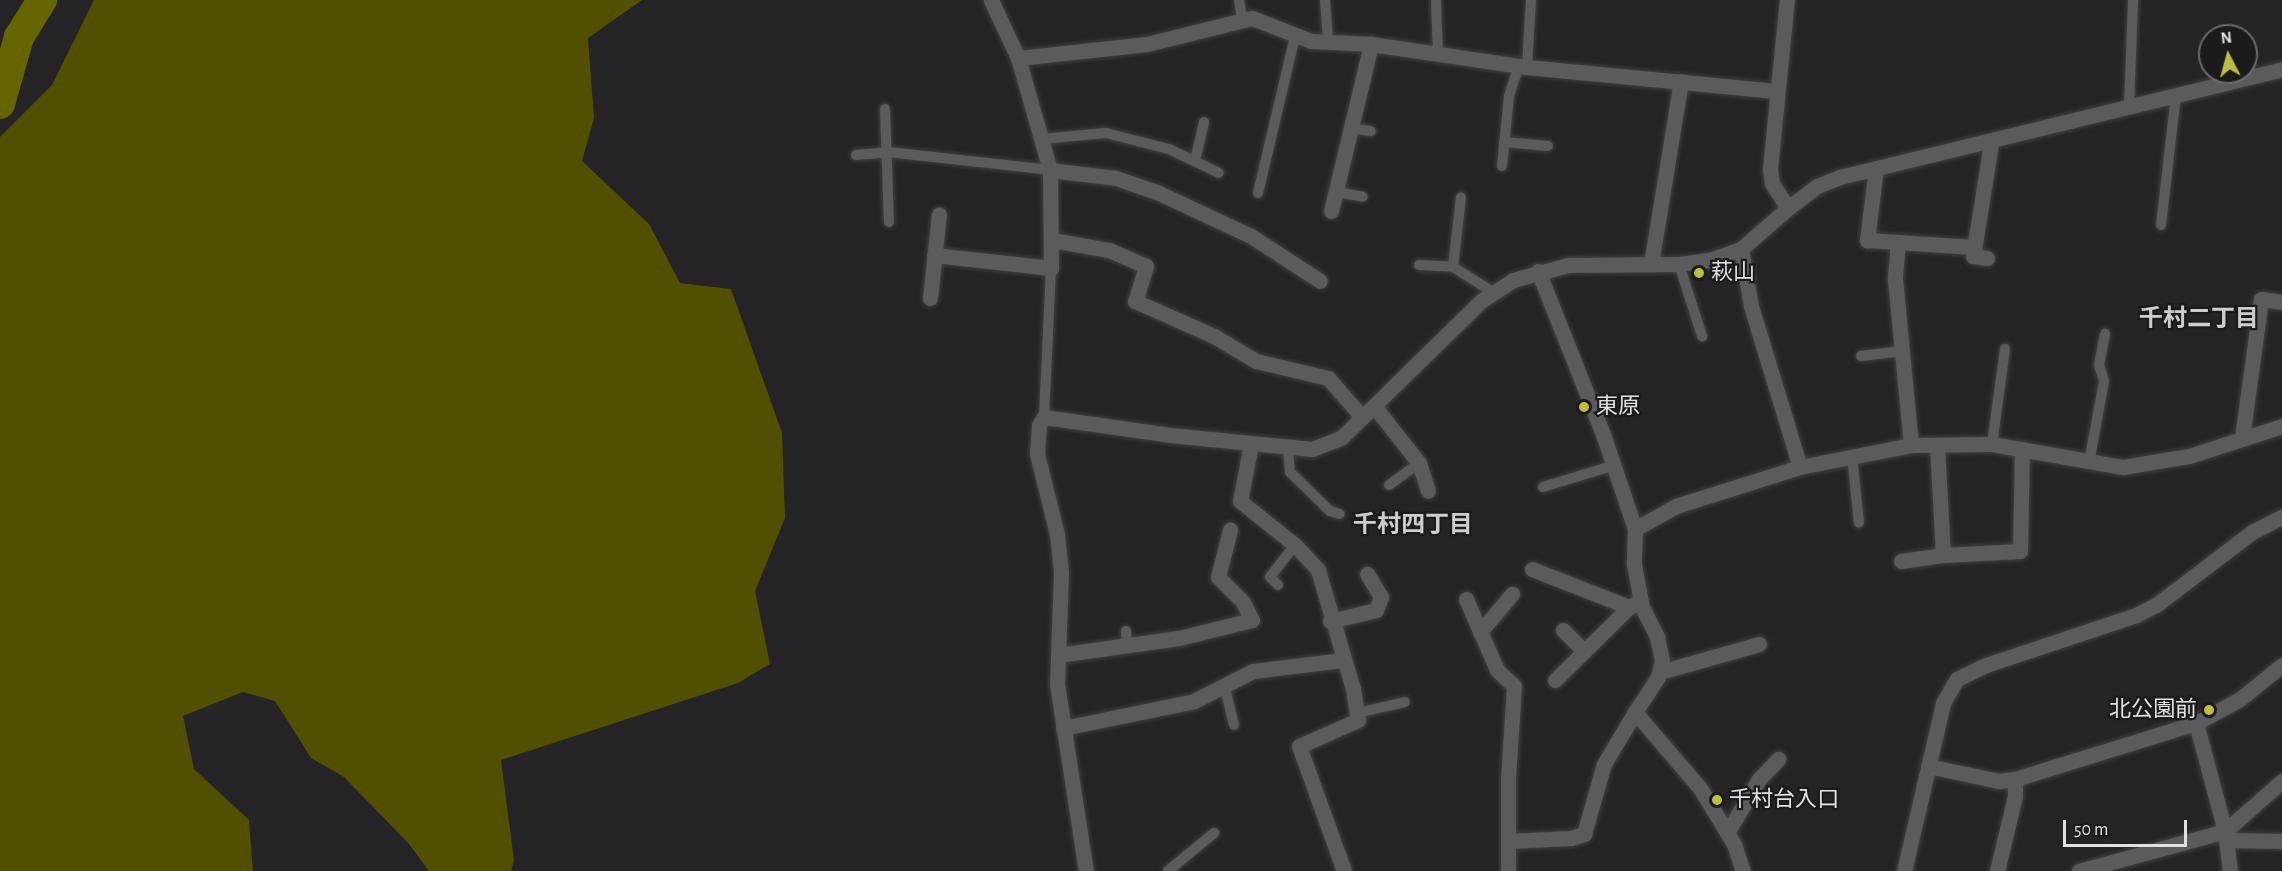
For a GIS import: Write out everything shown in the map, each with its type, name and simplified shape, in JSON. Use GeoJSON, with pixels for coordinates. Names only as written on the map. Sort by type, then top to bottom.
{"type":"FeatureCollection","features":[{"type":"Feature","properties":{"kind":"street"},"geometry":{"type":"LineString","coordinates":[[934,255],[1051,268],[1050,170],[1017,58],[991,0]]}},
{"type":"Feature","properties":{"kind":"street"},"geometry":{"type":"LineString","coordinates":[[1787,0],[1776,91],[1770,169],[1772,183],[1788,208]]}},
{"type":"Feature","properties":{"kind":"street"},"geometry":{"type":"LineString","coordinates":[[1017,58],[1073,49],[1138,46],[1252,18],[1295,37],[1371,44],[1523,66],[1776,91]]}},
{"type":"Feature","properties":{"kind":"street"},"geometry":{"type":"LineString","coordinates":[[1331,211],[1371,44]]}},
{"type":"Feature","properties":{"kind":"street"},"geometry":{"type":"LineString","coordinates":[[1086,871],[1063,728],[1058,655],[1061,572],[1057,534],[1037,454],[1039,424],[1044,417],[1288,449],[1327,445],[1341,438],[1493,291],[1538,271],[1568,265],[1679,264],[1709,260],[1741,249],[1788,208],[1818,186],[1876,168],[1991,143],[2129,106],[2282,69]]}},
{"type":"Feature","properties":{"kind":"street"},"geometry":{"type":"LineString","coordinates":[[1651,264],[1682,81]]}},
{"type":"Feature","properties":{"kind":"street"},"geometry":{"type":"LineString","coordinates":[[1987,258],[1972,256],[1991,143]]}},
{"type":"Feature","properties":{"kind":"street"},"geometry":{"type":"LineString","coordinates":[[1876,168],[1867,240],[1974,246]]}},
{"type":"Feature","properties":{"kind":"street"},"geometry":{"type":"LineString","coordinates":[[1050,170],[1116,178],[1159,194],[1251,236],[1320,281]]}},
{"type":"Feature","properties":{"kind":"street"},"geometry":{"type":"LineString","coordinates":[[930,298],[939,214]]}},
{"type":"Feature","properties":{"kind":"street"},"geometry":{"type":"LineString","coordinates":[[1052,240],[1109,250],[1146,266],[1135,301],[1214,336],[1256,361],[1328,378],[1362,417]]}},
{"type":"Feature","properties":{"kind":"street"},"geometry":{"type":"LineString","coordinates":[[1898,242],[1895,279],[1911,445]]}},
{"type":"Feature","properties":{"kind":"street"},"geometry":{"type":"LineString","coordinates":[[1741,249],[1751,306],[1800,467]]}},
{"type":"Feature","properties":{"kind":"street"},"geometry":{"type":"LineString","coordinates":[[1508,841],[1571,838],[1584,834],[1604,764],[1660,672],[1661,650],[1635,604],[1635,529],[1538,271]]}},
{"type":"Feature","properties":{"kind":"street"},"geometry":{"type":"LineString","coordinates":[[2242,438],[2261,299],[2282,302]]}},
{"type":"Feature","properties":{"kind":"street"},"geometry":{"type":"LineString","coordinates":[[1899,320],[1915,319]]}},
{"type":"Feature","properties":{"kind":"street"},"geometry":{"type":"LineString","coordinates":[[1374,406],[1419,463],[1428,491]]}},
{"type":"Feature","properties":{"kind":"street"},"geometry":{"type":"LineString","coordinates":[[1635,529],[1676,506],[1800,467],[1911,445],[1992,444],[2089,463],[2150,465],[2282,426]]}},
{"type":"Feature","properties":{"kind":"street"},"geometry":{"type":"LineString","coordinates":[[1251,444],[1240,501],[1295,545],[1317,570],[1357,713],[1358,720],[1299,746],[1344,871]]}},
{"type":"Feature","properties":{"kind":"street"},"geometry":{"type":"LineString","coordinates":[[1936,445],[1943,555]]}},
{"type":"Feature","properties":{"kind":"street"},"geometry":{"type":"LineString","coordinates":[[1900,561],[1943,555],[2020,551],[2022,449]]}},
{"type":"Feature","properties":{"kind":"street"},"geometry":{"type":"LineString","coordinates":[[1904,871],[1947,692],[1957,679],[1986,665],[2136,615],[2156,605],[2252,532],[2282,517]]}},
{"type":"Feature","properties":{"kind":"street"},"geometry":{"type":"LineString","coordinates":[[1058,655],[1127,638],[1252,620],[1243,602],[1218,577],[1230,530]]}},
{"type":"Feature","properties":{"kind":"street"},"geometry":{"type":"LineString","coordinates":[[1532,569],[1635,604]]}},
{"type":"Feature","properties":{"kind":"street"},"geometry":{"type":"LineString","coordinates":[[1330,621],[1376,610],[1381,597],[1376,580]]}},
{"type":"Feature","properties":{"kind":"street"},"geometry":{"type":"LineString","coordinates":[[1480,632],[1512,594]]}},
{"type":"Feature","properties":{"kind":"street"},"geometry":{"type":"LineString","coordinates":[[1466,598],[1497,670],[1514,686],[1508,871]]}},
{"type":"Feature","properties":{"kind":"street"},"geometry":{"type":"LineString","coordinates":[[1555,680],[1635,604]]}},
{"type":"Feature","properties":{"kind":"street"},"geometry":{"type":"LineString","coordinates":[[1563,630],[1584,651]]}},
{"type":"Feature","properties":{"kind":"street"},"geometry":{"type":"LineString","coordinates":[[1660,672],[1759,644]]}},
{"type":"Feature","properties":{"kind":"street"},"geometry":{"type":"LineString","coordinates":[[1063,728],[1194,700],[1253,671],[1343,660]]}},
{"type":"Feature","properties":{"kind":"street"},"geometry":{"type":"LineString","coordinates":[[1928,766],[1999,781],[2015,779],[2196,723],[2240,699],[2282,664]]}},
{"type":"Feature","properties":{"kind":"street"},"geometry":{"type":"LineString","coordinates":[[1635,712],[1700,788],[1727,833],[1743,871]]}},
{"type":"Feature","properties":{"kind":"street"},"geometry":{"type":"LineString","coordinates":[[2196,723],[2226,836],[2230,871]]}},
{"type":"Feature","properties":{"kind":"street"},"geometry":{"type":"LineString","coordinates":[[1727,833],[1759,779],[1778,759]]}},
{"type":"Feature","properties":{"kind":"street"},"geometry":{"type":"LineString","coordinates":[[1997,871],[2015,796],[2015,779]]}},
{"type":"Feature","properties":{"kind":"street"},"geometry":{"type":"LineString","coordinates":[[2226,836],[2282,782]]}},
{"type":"Feature","properties":{"kind":"street"},"geometry":{"type":"LineString","coordinates":[[2079,871],[2226,836],[2282,841]]}},
{"type":"Feature","properties":{"kind":"lane"},"geometry":{"type":"LineString","coordinates":[[1239,0],[1242,20]]}},
{"type":"Feature","properties":{"kind":"lane"},"geometry":{"type":"LineString","coordinates":[[1325,0],[1328,40]]}},
{"type":"Feature","properties":{"kind":"lane"},"geometry":{"type":"LineString","coordinates":[[1503,166],[1509,96],[1523,66],[1531,0]]}},
{"type":"Feature","properties":{"kind":"lane"},"geometry":{"type":"LineString","coordinates":[[2129,106],[2133,0]]}},
{"type":"Feature","properties":{"kind":"lane"},"geometry":{"type":"LineString","coordinates":[[1436,1],[1438,53]]}},
{"type":"Feature","properties":{"kind":"lane"},"geometry":{"type":"LineString","coordinates":[[1258,193],[1295,37]]}},
{"type":"Feature","properties":{"kind":"lane"},"geometry":{"type":"LineString","coordinates":[[2161,225],[2176,95]]}},
{"type":"Feature","properties":{"kind":"lane"},"geometry":{"type":"LineString","coordinates":[[885,109],[889,222]]}},
{"type":"Feature","properties":{"kind":"lane"},"geometry":{"type":"LineString","coordinates":[[1195,161],[1204,122]]}},
{"type":"Feature","properties":{"kind":"lane"},"geometry":{"type":"LineString","coordinates":[[1352,128],[1371,131]]}},
{"type":"Feature","properties":{"kind":"lane"},"geometry":{"type":"LineString","coordinates":[[1041,139],[1106,133],[1169,149],[1219,173]]}},
{"type":"Feature","properties":{"kind":"lane"},"geometry":{"type":"LineString","coordinates":[[1504,142],[1548,146]]}},
{"type":"Feature","properties":{"kind":"lane"},"geometry":{"type":"LineString","coordinates":[[856,155],[888,152],[1050,170]]}},
{"type":"Feature","properties":{"kind":"lane"},"geometry":{"type":"LineString","coordinates":[[1336,192],[1363,197]]}},
{"type":"Feature","properties":{"kind":"lane"},"geometry":{"type":"LineString","coordinates":[[1453,267],[1461,197]]}},
{"type":"Feature","properties":{"kind":"lane"},"geometry":{"type":"LineString","coordinates":[[1679,264],[1702,336]]}},
{"type":"Feature","properties":{"kind":"lane"},"geometry":{"type":"LineString","coordinates":[[1419,265],[1453,267],[1493,291]]}},
{"type":"Feature","properties":{"kind":"lane"},"geometry":{"type":"LineString","coordinates":[[1044,417],[1051,268]]}},
{"type":"Feature","properties":{"kind":"lane"},"geometry":{"type":"LineString","coordinates":[[2089,463],[2104,381],[2095,364],[2105,334]]}},
{"type":"Feature","properties":{"kind":"lane"},"geometry":{"type":"LineString","coordinates":[[1992,444],[2005,349]]}},
{"type":"Feature","properties":{"kind":"lane"},"geometry":{"type":"LineString","coordinates":[[1861,356],[1902,351]]}},
{"type":"Feature","properties":{"kind":"lane"},"geometry":{"type":"LineString","coordinates":[[1991,361],[2003,362]]}},
{"type":"Feature","properties":{"kind":"lane"},"geometry":{"type":"LineString","coordinates":[[1288,449],[1290,472],[1315,504],[1340,514]]}},
{"type":"Feature","properties":{"kind":"lane"},"geometry":{"type":"LineString","coordinates":[[1852,456],[1859,523]]}},
{"type":"Feature","properties":{"kind":"lane"},"geometry":{"type":"LineString","coordinates":[[1389,485],[1419,463]]}},
{"type":"Feature","properties":{"kind":"lane"},"geometry":{"type":"LineString","coordinates":[[1543,488],[1612,466]]}},
{"type":"Feature","properties":{"kind":"lane"},"geometry":{"type":"LineString","coordinates":[[1278,585],[1270,577],[1295,545]]}},
{"type":"Feature","properties":{"kind":"lane"},"geometry":{"type":"LineString","coordinates":[[1224,684],[1234,725]]}},
{"type":"Feature","properties":{"kind":"lane"},"geometry":{"type":"LineString","coordinates":[[1357,713],[1405,702]]}},
{"type":"Feature","properties":{"kind":"lane"},"geometry":{"type":"LineString","coordinates":[[1168,871],[1214,833]]}},
{"type":"Feature","properties":{"kind":"shaded area"},"geometry":{"type":"Polygon","coordinates":[[[94,0],[642,0],[588,38],[594,118],[582,161],[649,224],[680,283],[731,289],[782,433],[785,518],[755,591],[770,664],[738,683],[501,760],[514,860],[511,871],[429,871],[409,844],[344,777],[311,758],[275,701],[243,692],[183,716],[194,769],[249,820],[253,871],[0,871],[0,137],[52,85],[94,0]]]}},
{"type":"Feature","properties":{"kind":"waterway"},"geometry":{"type":"LineString","coordinates":[[0,104],[19,37],[42,0]]}},
{"type":"Feature","properties":{"kind":"place","name":"萩山"},"geometry":{"type":"Point","coordinates":[1699,273]}},
{"type":"Feature","properties":{"kind":"place","name":"東原"},"geometry":{"type":"Point","coordinates":[1584,407]}},
{"type":"Feature","properties":{"kind":"place","name":"北公園前"},"geometry":{"type":"Point","coordinates":[2209,710]}},
{"type":"Feature","properties":{"kind":"place","name":"千村台入口"},"geometry":{"type":"Point","coordinates":[1717,800]}},
{"type":"Feature","properties":{"kind":"district","name":"千村二丁目"},"geometry":{"type":"Point","coordinates":[2199,320]}},
{"type":"Feature","properties":{"kind":"district","name":"千村四丁目"},"geometry":{"type":"Point","coordinates":[1413,526]}}]}
